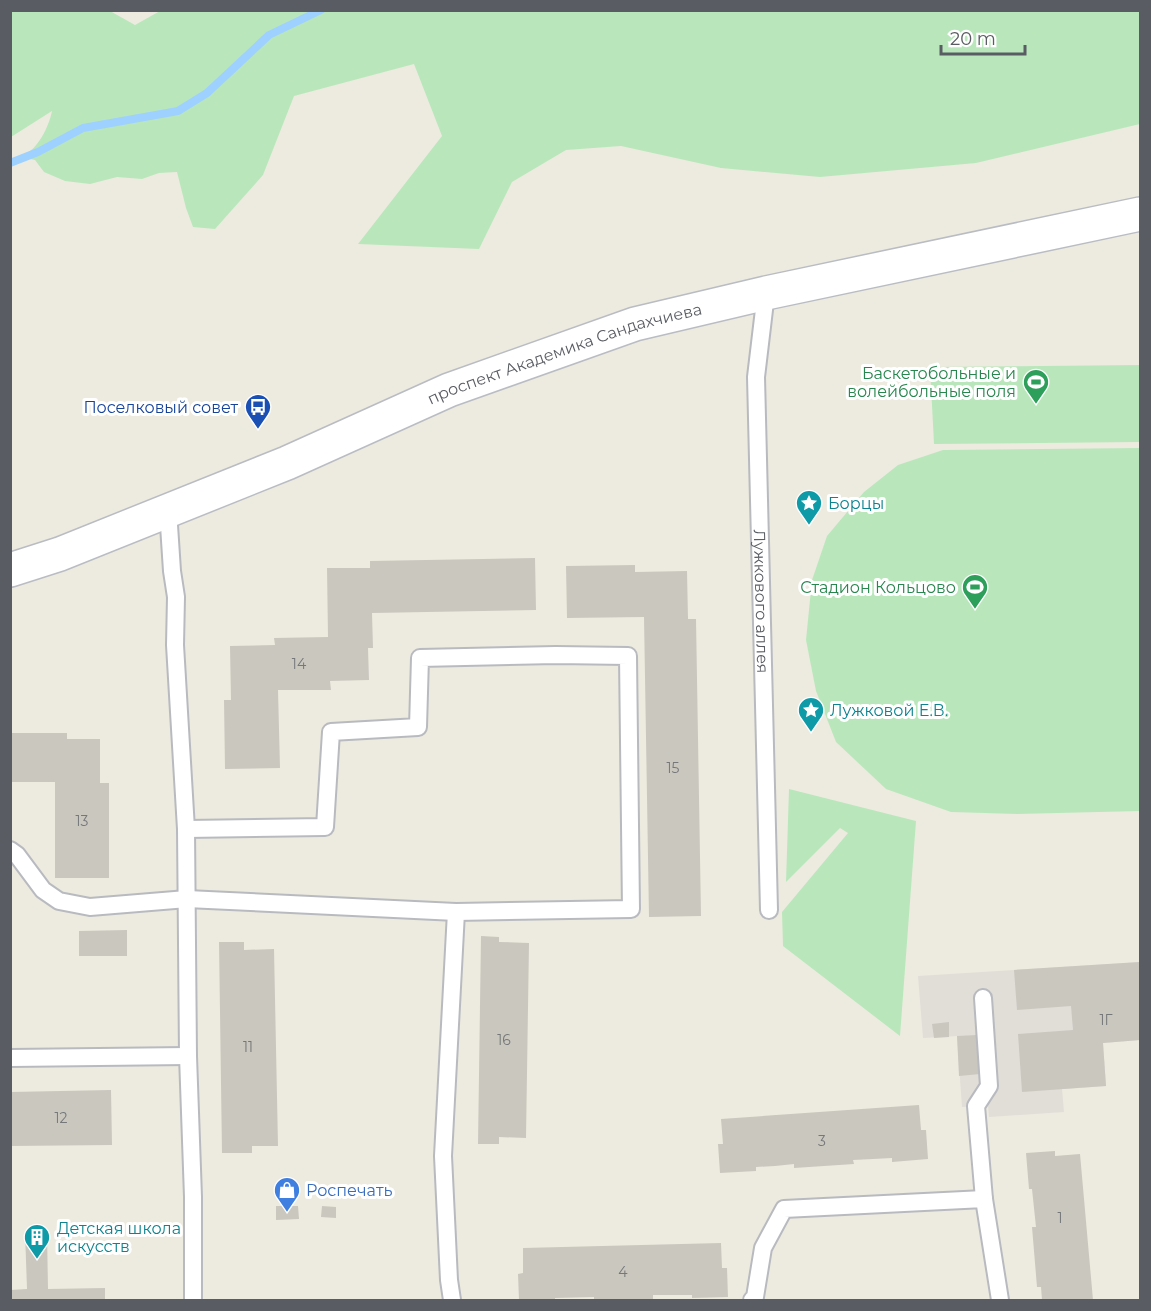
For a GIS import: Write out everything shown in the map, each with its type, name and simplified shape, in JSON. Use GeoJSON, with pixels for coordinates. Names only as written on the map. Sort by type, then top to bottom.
{"type":"FeatureCollection","features":[{"type":"Feature","properties":{"kind":"main road","name":"проспект Академика Сандахчиева"},"geometry":{"type":"LineString","coordinates":[[10,570],[60,554],[287,463],[449,390],[634,324],[1140,214]]}},
{"type":"Feature","properties":{"kind":"lane","name":"Лужкового аллея"},"geometry":{"type":"LineString","coordinates":[[766,294],[756,377],[769,910]]}},
{"type":"Feature","properties":{"kind":"lane"},"geometry":{"type":"LineString","coordinates":[[168,510],[176,597],[175,645],[186,829],[193,1300]]}},
{"type":"Feature","properties":{"kind":"lane"},"geometry":{"type":"LineString","coordinates":[[10,850],[43,890],[59,901],[90,907],[187,899],[456,912],[631,909],[628,656],[420,658],[418,727],[331,732],[325,827],[186,829]]}},
{"type":"Feature","properties":{"kind":"lane"},"geometry":{"type":"LineString","coordinates":[[452,1300],[443,1156],[456,912]]}},
{"type":"Feature","properties":{"kind":"lane"},"geometry":{"type":"LineString","coordinates":[[983,998],[989,1086],[976,1106],[984,1199],[1000,1300]]}},
{"type":"Feature","properties":{"kind":"lane"},"geometry":{"type":"LineString","coordinates":[[10,1058],[188,1056]]}},
{"type":"Feature","properties":{"kind":"lane"},"geometry":{"type":"LineString","coordinates":[[752,1300],[755,1297],[763,1248],[784,1209],[984,1199]]}},
{"type":"Feature","properties":{"kind":"shaded area"},"geometry":{"type":"Polygon","coordinates":[[[1140,962],[1140,1040],[1103,1043],[1106,1086],[1062,1089],[1064,1112],[989,1117],[988,1105],[962,1107],[957,1036],[923,1038],[918,976],[1140,962]]]}},
{"type":"Feature","properties":{"kind":"green space"},"geometry":{"type":"Polygon","coordinates":[[[11,11],[110,11],[135,25],[160,11],[1140,11],[1140,124],[976,163],[820,177],[721,168],[621,146],[566,150],[512,182],[479,249],[358,244],[442,136],[414,64],[294,96],[263,175],[215,229],[193,227],[177,172],[159,173],[142,179],[117,177],[90,184],[65,181],[44,172],[35,160],[25,158],[23,155],[42,137],[52,111],[11,137],[11,11]]]}},
{"type":"Feature","properties":{"kind":"green space","name":"Баскетобольные и волейбольные поля"},"geometry":{"type":"Polygon","coordinates":[[[1140,365],[1140,442],[934,444],[930,367],[1140,365]]]}},
{"type":"Feature","properties":{"kind":"green space","name":"Стадион Кольцово"},"geometry":{"type":"Polygon","coordinates":[[[1140,448],[1140,811],[1017,814],[951,812],[886,789],[836,742],[816,691],[806,640],[812,580],[827,536],[864,492],[898,465],[943,450],[1140,448]]]}},
{"type":"Feature","properties":{"kind":"green space"},"geometry":{"type":"Polygon","coordinates":[[[789,789],[916,821],[900,1036],[783,946],[782,912],[848,833],[840,828],[786,882],[789,789]]]}},
{"type":"Feature","properties":{"kind":"building"},"geometry":{"type":"Polygon","coordinates":[[[535,558],[536,610],[372,613],[373,648],[368,648],[369,680],[330,681],[331,690],[278,690],[280,768],[225,769],[224,700],[231,700],[230,646],[275,645],[274,638],[328,637],[327,568],[370,568],[370,561],[535,558]]]}},
{"type":"Feature","properties":{"kind":"building"},"geometry":{"type":"Polygon","coordinates":[[[635,565],[635,572],[687,571],[688,619],[696,619],[701,916],[649,917],[644,617],[567,618],[566,566],[635,565]]]}},
{"type":"Feature","properties":{"kind":"building"},"geometry":{"type":"Polygon","coordinates":[[[10,733],[67,733],[67,739],[100,739],[100,783],[109,783],[109,878],[55,878],[55,782],[10,782],[10,733]]]}},
{"type":"Feature","properties":{"kind":"building"},"geometry":{"type":"Polygon","coordinates":[[[127,930],[127,956],[79,956],[79,931],[127,930]]]}},
{"type":"Feature","properties":{"kind":"building"},"geometry":{"type":"Polygon","coordinates":[[[481,936],[499,937],[499,942],[529,943],[526,1138],[499,1137],[499,1144],[478,1144],[481,936]]]}},
{"type":"Feature","properties":{"kind":"building"},"geometry":{"type":"Polygon","coordinates":[[[219,942],[244,942],[244,950],[274,949],[278,1146],[252,1146],[252,1153],[222,1153],[219,942]]]}},
{"type":"Feature","properties":{"kind":"building"},"geometry":{"type":"Polygon","coordinates":[[[1140,962],[1140,1040],[1103,1043],[1106,1086],[1022,1092],[1018,1034],[1073,1030],[1071,1006],[1017,1010],[1014,970],[1140,962]]]}},
{"type":"Feature","properties":{"kind":"building"},"geometry":{"type":"Polygon","coordinates":[[[949,1022],[949,1037],[934,1038],[932,1024],[949,1022]]]}},
{"type":"Feature","properties":{"kind":"building"},"geometry":{"type":"Polygon","coordinates":[[[977,1035],[980,1074],[959,1076],[957,1036],[977,1035]]]}},
{"type":"Feature","properties":{"kind":"building"},"geometry":{"type":"Polygon","coordinates":[[[111,1090],[112,1145],[10,1146],[10,1092],[111,1090]]]}},
{"type":"Feature","properties":{"kind":"building"},"geometry":{"type":"Polygon","coordinates":[[[919,1105],[921,1130],[926,1130],[928,1159],[892,1162],[892,1158],[853,1160],[854,1164],[794,1168],[794,1164],[756,1167],[756,1171],[720,1173],[718,1144],[723,1144],[721,1119],[919,1105]]]}},
{"type":"Feature","properties":{"kind":"building"},"geometry":{"type":"Polygon","coordinates":[[[1055,1151],[1055,1156],[1080,1154],[1093,1300],[1042,1300],[1041,1287],[1037,1287],[1032,1227],[1036,1227],[1032,1189],[1029,1189],[1026,1153],[1055,1151]]]}},
{"type":"Feature","properties":{"kind":"building","name":"Роспечать"},"geometry":{"type":"Polygon","coordinates":[[[276,1206],[298,1206],[299,1219],[276,1220],[276,1206]]]}},
{"type":"Feature","properties":{"kind":"building"},"geometry":{"type":"Polygon","coordinates":[[[322,1206],[336,1207],[336,1218],[321,1217],[322,1206]]]}},
{"type":"Feature","properties":{"kind":"building","name":"Детская школа искусств"},"geometry":{"type":"Polygon","coordinates":[[[25,1232],[47,1232],[48,1289],[105,1288],[105,1300],[10,1300],[10,1290],[27,1289],[25,1232]]]}},
{"type":"Feature","properties":{"kind":"building"},"geometry":{"type":"Polygon","coordinates":[[[721,1243],[722,1268],[727,1268],[728,1297],[692,1298],[692,1295],[653,1295],[653,1299],[594,1300],[594,1297],[519,1300],[518,1274],[523,1273],[523,1248],[721,1243]]]}},
{"type":"Feature","properties":{"kind":"waterway"},"geometry":{"type":"LineString","coordinates":[[10,163],[38,152],[83,128],[178,111],[207,93],[269,35],[321,10]]}},
{"type":"Feature","properties":{"kind":"place","name":"Баскетобольные и волейбольные поля"},"geometry":{"type":"Point","coordinates":[1036,405]}},
{"type":"Feature","properties":{"kind":"place","name":"Поселковый совет"},"geometry":{"type":"Point","coordinates":[258,430]}},
{"type":"Feature","properties":{"kind":"place","name":"Борцы"},"geometry":{"type":"Point","coordinates":[809,526]}},
{"type":"Feature","properties":{"kind":"place","name":"Стадион Кольцово"},"geometry":{"type":"Point","coordinates":[975,610]}},
{"type":"Feature","properties":{"kind":"place","name":"Лужковой Е.В."},"geometry":{"type":"Point","coordinates":[811,733]}},
{"type":"Feature","properties":{"kind":"place","name":"Роспечать"},"geometry":{"type":"Point","coordinates":[287,1213]}},
{"type":"Feature","properties":{"kind":"place","name":"Детская школа искусств"},"geometry":{"type":"Point","coordinates":[37,1260]}}]}
